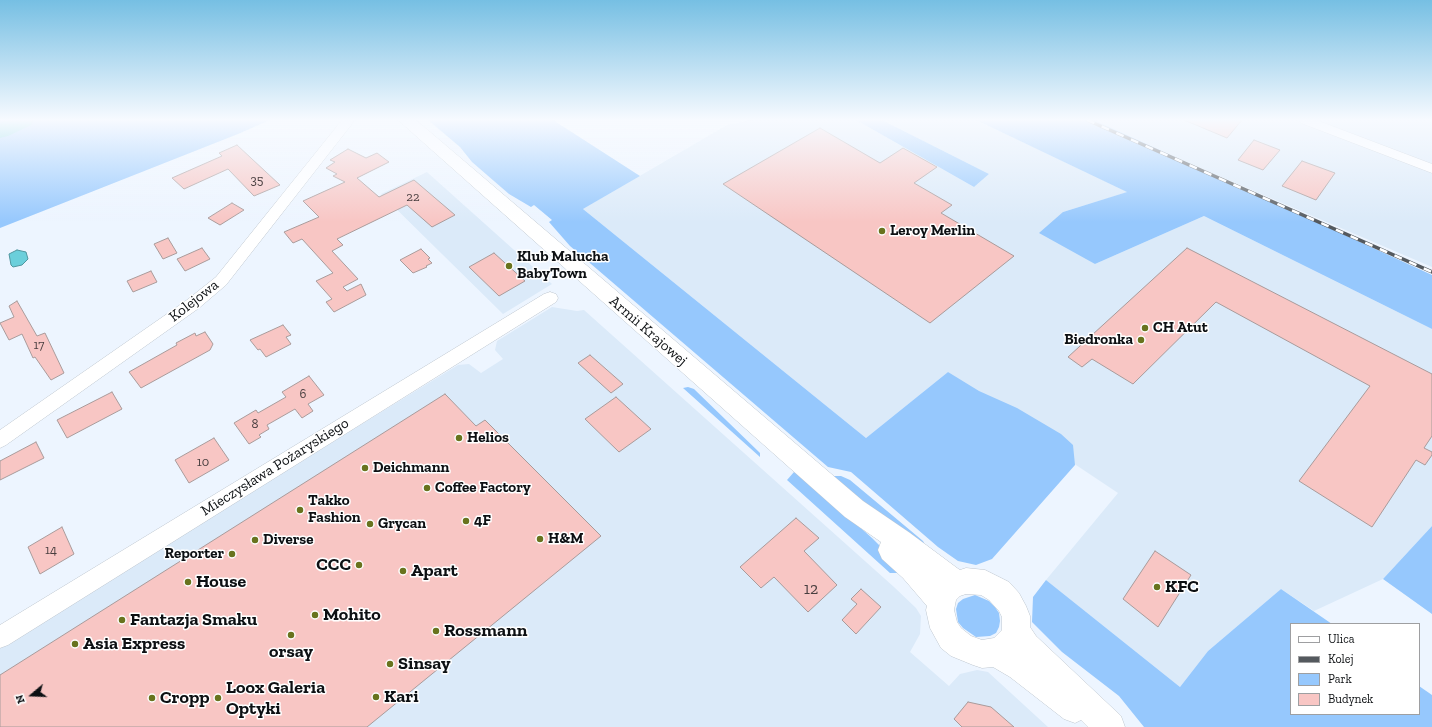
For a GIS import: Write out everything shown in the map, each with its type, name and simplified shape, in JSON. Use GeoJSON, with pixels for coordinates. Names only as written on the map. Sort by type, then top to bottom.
{"type":"FeatureCollection","features":[{"type":"Feature","properties":{"kind":"street","name":"Kolejowa"},"geometry":{"type":"LineString","coordinates":[[0,440],[187,308],[220,281],[322,154]]}},
{"type":"Feature","properties":{"kind":"street","name":"Armii Krajowej"},"geometry":{"type":"LineString","coordinates":[[445,154],[854,509],[887,546],[932,590],[949,592]]}},
{"type":"Feature","properties":{"kind":"street"},"geometry":{"type":"LineString","coordinates":[[1393,154],[1432,169]]}},
{"type":"Feature","properties":{"kind":"street","name":"Mieczysława Pożaryskiego"},"geometry":{"type":"LineString","coordinates":[[0,637],[550,298]]}},
{"type":"Feature","properties":{"kind":"street"},"geometry":{"type":"LineString","coordinates":[[975,581],[985,583],[999,591],[1009,602],[1016,616],[1016,630],[1012,641],[1003,649],[996,652],[982,654],[961,646],[951,638],[941,619],[949,592],[975,581]]}},
{"type":"Feature","properties":{"kind":"street"},"geometry":{"type":"LineString","coordinates":[[1016,630],[1026,646],[1110,727]]}},
{"type":"Feature","properties":{"kind":"street"},"geometry":{"type":"LineString","coordinates":[[996,652],[1020,667],[1101,727]]}},
{"type":"Feature","properties":{"kind":"shaded area"},"geometry":{"type":"Polygon","coordinates":[[[677,154],[916,154],[974,187],[989,174],[949,154],[1048,154],[1128,192],[1063,212],[1095,264],[1204,216],[1432,329],[1432,526],[1383,579],[1314,611],[1281,589],[1208,651],[1180,687],[1046,580],[1118,493],[968,393],[948,372],[866,438],[583,209],[677,154]]]}},
{"type":"Feature","properties":{"kind":"shaded area"},"geometry":{"type":"Polygon","coordinates":[[[1167,154],[1432,154],[1432,267],[1167,154]]]}},
{"type":"Feature","properties":{"kind":"shaded area"},"geometry":{"type":"Polygon","coordinates":[[[427,172],[552,284],[503,314],[381,194],[427,172]]]}},
{"type":"Feature","properties":{"kind":"shaded area"},"geometry":{"type":"Polygon","coordinates":[[[17,250],[26,252],[28,259],[22,265],[13,267],[11,265],[9,254],[17,250]]]}},
{"type":"Feature","properties":{"kind":"shaded area"},"geometry":{"type":"Polygon","coordinates":[[[552,307],[577,311],[584,310],[916,608],[921,616],[920,634],[910,652],[949,686],[960,674],[977,670],[988,672],[1048,727],[0,727],[0,646],[458,365],[469,364],[481,373],[503,359],[495,350],[497,341],[552,307]]]}},
{"type":"Feature","properties":{"kind":"green space"},"geometry":{"type":"Polygon","coordinates":[[[0,154],[188,154],[0,228],[0,154]]]}},
{"type":"Feature","properties":{"kind":"green space"},"geometry":{"type":"Polygon","coordinates":[[[466,154],[606,154],[640,176],[583,209],[866,438],[948,372],[979,391],[1017,408],[1061,434],[1073,445],[1075,465],[992,559],[976,565],[958,561],[938,547],[851,472],[828,467],[570,246],[549,222],[552,220],[534,205],[531,207],[509,194],[472,162],[466,154]]]}},
{"type":"Feature","properties":{"kind":"green space"},"geometry":{"type":"Polygon","coordinates":[[[916,154],[949,154],[989,174],[974,187],[916,154]]]}},
{"type":"Feature","properties":{"kind":"green space"},"geometry":{"type":"Polygon","coordinates":[[[1047,154],[1168,154],[1432,275],[1432,329],[1204,216],[1095,264],[1039,233],[1063,212],[1127,192],[1047,154]]]}},
{"type":"Feature","properties":{"kind":"green space"},"geometry":{"type":"Polygon","coordinates":[[[688,387],[694,389],[760,453],[760,457],[683,388],[688,387]]]}},
{"type":"Feature","properties":{"kind":"green space"},"geometry":{"type":"Polygon","coordinates":[[[794,472],[799,473],[872,538],[902,568],[897,573],[890,573],[787,480],[794,472]]]}},
{"type":"Feature","properties":{"kind":"green space"},"geometry":{"type":"Polygon","coordinates":[[[829,476],[841,476],[850,480],[923,541],[924,543],[922,549],[829,476]]]}},
{"type":"Feature","properties":{"kind":"green space"},"geometry":{"type":"Polygon","coordinates":[[[1432,526],[1432,614],[1383,579],[1432,526]]]}},
{"type":"Feature","properties":{"kind":"green space"},"geometry":{"type":"Polygon","coordinates":[[[1046,580],[1180,687],[1208,651],[1281,589],[1331,623],[1290,623],[1290,715],[1420,715],[1420,687],[1432,695],[1432,727],[1144,727],[1119,696],[1062,652],[1032,622],[1033,597],[1046,580]]]}},
{"type":"Feature","properties":{"kind":"green space"},"geometry":{"type":"Polygon","coordinates":[[[975,595],[989,601],[999,613],[999,627],[996,633],[990,636],[976,637],[963,628],[958,622],[956,609],[958,603],[963,599],[975,595]]]}},
{"type":"Feature","properties":{"kind":"building"},"geometry":{"type":"Polygon","coordinates":[[[220,154],[247,154],[280,185],[254,196],[228,169],[184,189],[172,178],[222,156],[220,154]]]}},
{"type":"Feature","properties":{"kind":"building"},"geometry":{"type":"Polygon","coordinates":[[[340,154],[358,154],[366,158],[378,154],[389,162],[357,178],[379,197],[414,180],[455,215],[432,227],[407,205],[337,239],[343,245],[332,251],[358,279],[343,287],[347,291],[361,284],[366,295],[334,312],[326,302],[332,299],[316,281],[333,273],[302,239],[293,243],[284,232],[319,217],[303,201],[345,182],[333,176],[337,174],[326,168],[335,162],[330,160],[340,154]]]}},
{"type":"Feature","properties":{"kind":"building","name":"Leroy Merlin"},"geometry":{"type":"Polygon","coordinates":[[[775,154],[864,154],[880,163],[894,154],[914,154],[937,167],[914,183],[952,205],[941,213],[1014,256],[930,323],[723,184],[775,154]]]}},
{"type":"Feature","properties":{"kind":"building"},"geometry":{"type":"Polygon","coordinates":[[[1243,154],[1277,154],[1263,170],[1238,160],[1243,154]]]}},
{"type":"Feature","properties":{"kind":"building"},"geometry":{"type":"Polygon","coordinates":[[[1302,161],[1335,173],[1316,200],[1282,186],[1302,161]]]}},
{"type":"Feature","properties":{"kind":"building"},"geometry":{"type":"Polygon","coordinates":[[[232,203],[244,210],[220,225],[208,218],[232,203]]]}},
{"type":"Feature","properties":{"kind":"building"},"geometry":{"type":"Polygon","coordinates":[[[168,238],[177,253],[163,259],[154,244],[168,238]]]}},
{"type":"Feature","properties":{"kind":"building"},"geometry":{"type":"Polygon","coordinates":[[[202,248],[210,259],[185,271],[177,259],[202,248]]]}},
{"type":"Feature","properties":{"kind":"building"},"geometry":{"type":"Polygon","coordinates":[[[1187,248],[1432,374],[1432,436],[1424,448],[1432,452],[1432,455],[1425,465],[1416,460],[1372,527],[1299,481],[1370,386],[1216,302],[1133,384],[1092,359],[1082,367],[1068,357],[1187,248]]]}},
{"type":"Feature","properties":{"kind":"building"},"geometry":{"type":"Polygon","coordinates":[[[421,249],[430,258],[428,259],[432,263],[426,266],[427,267],[413,273],[400,260],[421,249]]]}},
{"type":"Feature","properties":{"kind":"building"},"geometry":{"type":"Polygon","coordinates":[[[494,253],[525,281],[499,296],[469,267],[494,253]]]}},
{"type":"Feature","properties":{"kind":"building"},"geometry":{"type":"Polygon","coordinates":[[[151,271],[157,282],[133,292],[127,281],[151,271]]]}},
{"type":"Feature","properties":{"kind":"building"},"geometry":{"type":"Polygon","coordinates":[[[17,301],[37,336],[45,333],[64,373],[51,380],[35,357],[33,358],[22,334],[9,340],[0,323],[14,317],[9,306],[17,301]]]}},
{"type":"Feature","properties":{"kind":"building"},"geometry":{"type":"Polygon","coordinates":[[[283,325],[291,335],[286,337],[291,344],[266,357],[250,340],[283,325]]]}},
{"type":"Feature","properties":{"kind":"building"},"geometry":{"type":"Polygon","coordinates":[[[205,332],[213,344],[210,350],[141,388],[129,372],[195,333],[196,336],[205,332]]]}},
{"type":"Feature","properties":{"kind":"building"},"geometry":{"type":"Polygon","coordinates":[[[590,355],[623,384],[611,393],[578,363],[590,355]]]}},
{"type":"Feature","properties":{"kind":"building"},"geometry":{"type":"Polygon","coordinates":[[[309,376],[324,395],[308,404],[313,411],[302,418],[295,409],[267,425],[269,429],[259,435],[261,437],[249,444],[234,423],[256,410],[258,413],[286,397],[282,392],[309,376]]]}},
{"type":"Feature","properties":{"kind":"building"},"geometry":{"type":"Polygon","coordinates":[[[112,392],[122,409],[67,438],[57,420],[112,392]]]}},
{"type":"Feature","properties":{"kind":"building"},"geometry":{"type":"Polygon","coordinates":[[[445,394],[476,426],[485,420],[601,536],[367,727],[0,727],[0,675],[445,394]]]}},
{"type":"Feature","properties":{"kind":"building"},"geometry":{"type":"Polygon","coordinates":[[[616,397],[651,429],[619,452],[585,419],[616,397]]]}},
{"type":"Feature","properties":{"kind":"building"},"geometry":{"type":"Polygon","coordinates":[[[214,438],[229,460],[189,483],[175,460],[214,438]]]}},
{"type":"Feature","properties":{"kind":"building"},"geometry":{"type":"Polygon","coordinates":[[[36,442],[44,458],[0,480],[0,461],[36,442]]]}},
{"type":"Feature","properties":{"kind":"building"},"geometry":{"type":"Polygon","coordinates":[[[796,518],[819,538],[804,551],[837,585],[808,612],[774,577],[761,588],[740,567],[796,518]]]}},
{"type":"Feature","properties":{"kind":"building"},"geometry":{"type":"Polygon","coordinates":[[[62,527],[74,554],[40,574],[28,547],[62,527]]]}},
{"type":"Feature","properties":{"kind":"building","name":"KFC"},"geometry":{"type":"Polygon","coordinates":[[[1155,551],[1191,575],[1158,627],[1123,599],[1155,551]]]}},
{"type":"Feature","properties":{"kind":"building"},"geometry":{"type":"Polygon","coordinates":[[[861,589],[881,607],[856,634],[842,620],[857,604],[851,599],[861,589]]]}},
{"type":"Feature","properties":{"kind":"building"},"geometry":{"type":"Polygon","coordinates":[[[968,702],[991,707],[1014,727],[962,727],[954,719],[968,702]]]}},
{"type":"Feature","properties":{"kind":"railway"},"geometry":{"type":"LineString","coordinates":[[1164,154],[1432,272]]}},
{"type":"Feature","properties":{"kind":"place","name":"Leroy Merlin"},"geometry":{"type":"Point","coordinates":[882,231]}},
{"type":"Feature","properties":{"kind":"place","name":"Klub Malucha BabyTown"},"geometry":{"type":"Point","coordinates":[509,266]}},
{"type":"Feature","properties":{"kind":"place","name":"CH Atut"},"geometry":{"type":"Point","coordinates":[1145,328]}},
{"type":"Feature","properties":{"kind":"place","name":"Biedronka"},"geometry":{"type":"Point","coordinates":[1141,340]}},
{"type":"Feature","properties":{"kind":"place","name":"Helios"},"geometry":{"type":"Point","coordinates":[459,438]}},
{"type":"Feature","properties":{"kind":"place","name":"Deichmann"},"geometry":{"type":"Point","coordinates":[365,468]}},
{"type":"Feature","properties":{"kind":"place","name":"Coffee Factory"},"geometry":{"type":"Point","coordinates":[427,488]}},
{"type":"Feature","properties":{"kind":"place","name":"Takko Fashion"},"geometry":{"type":"Point","coordinates":[300,510]}},
{"type":"Feature","properties":{"kind":"place","name":"4F"},"geometry":{"type":"Point","coordinates":[466,521]}},
{"type":"Feature","properties":{"kind":"place","name":"Grycan"},"geometry":{"type":"Point","coordinates":[370,524]}},
{"type":"Feature","properties":{"kind":"place","name":"H&M"},"geometry":{"type":"Point","coordinates":[540,539]}},
{"type":"Feature","properties":{"kind":"place","name":"Diverse"},"geometry":{"type":"Point","coordinates":[255,540]}},
{"type":"Feature","properties":{"kind":"place","name":"Reporter"},"geometry":{"type":"Point","coordinates":[232,554]}},
{"type":"Feature","properties":{"kind":"place","name":"CCC"},"geometry":{"type":"Point","coordinates":[359,565]}},
{"type":"Feature","properties":{"kind":"place","name":"Apart"},"geometry":{"type":"Point","coordinates":[403,571]}},
{"type":"Feature","properties":{"kind":"place","name":"House"},"geometry":{"type":"Point","coordinates":[188,582]}},
{"type":"Feature","properties":{"kind":"place","name":"KFC"},"geometry":{"type":"Point","coordinates":[1157,587]}},
{"type":"Feature","properties":{"kind":"place","name":"Mohito"},"geometry":{"type":"Point","coordinates":[315,615]}},
{"type":"Feature","properties":{"kind":"place","name":"Fantazja Smaku"},"geometry":{"type":"Point","coordinates":[122,620]}},
{"type":"Feature","properties":{"kind":"place","name":"Rossmann"},"geometry":{"type":"Point","coordinates":[436,631]}},
{"type":"Feature","properties":{"kind":"place","name":"orsay"},"geometry":{"type":"Point","coordinates":[291,635]}},
{"type":"Feature","properties":{"kind":"place","name":"Asia Express"},"geometry":{"type":"Point","coordinates":[75,644]}},
{"type":"Feature","properties":{"kind":"place","name":"Sinsay"},"geometry":{"type":"Point","coordinates":[390,664]}},
{"type":"Feature","properties":{"kind":"place","name":"Kari"},"geometry":{"type":"Point","coordinates":[376,697]}},
{"type":"Feature","properties":{"kind":"place","name":"Cropp"},"geometry":{"type":"Point","coordinates":[152,698]}},
{"type":"Feature","properties":{"kind":"place","name":"Loox Galeria Optyki"},"geometry":{"type":"Point","coordinates":[218,698]}}]}
